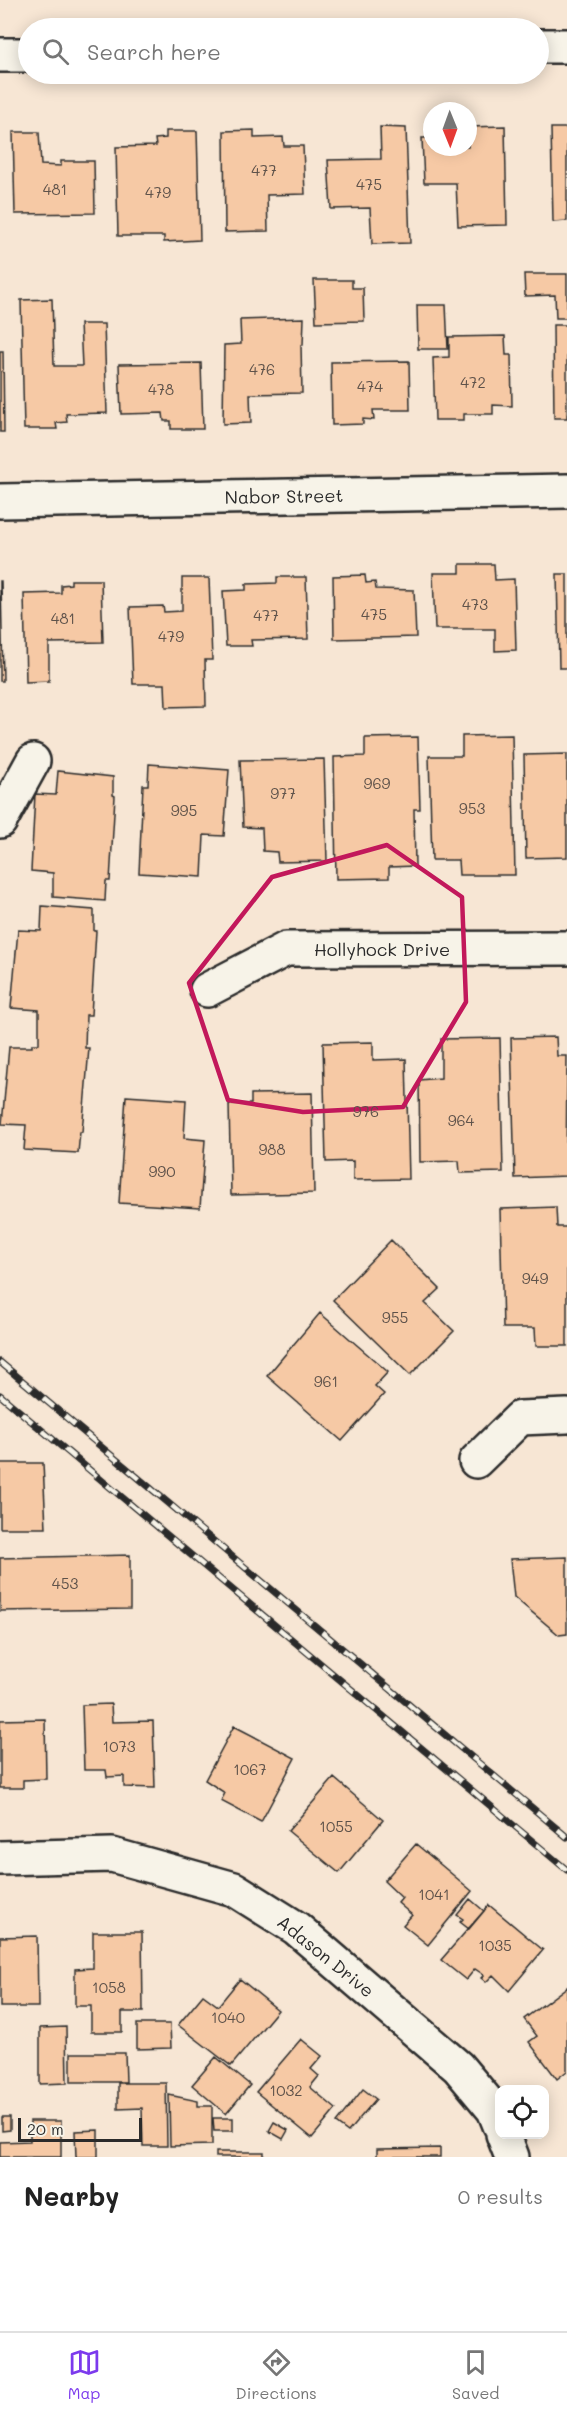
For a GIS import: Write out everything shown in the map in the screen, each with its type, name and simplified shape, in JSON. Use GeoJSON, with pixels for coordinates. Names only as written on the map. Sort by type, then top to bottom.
{"type":"FeatureCollection","features":[{"type":"Feature","properties":{"kind":"street"},"geometry":{"type":"LineString","coordinates":[[549,46],[567,46]]}},
{"type":"Feature","properties":{"kind":"street"},"geometry":{"type":"LineString","coordinates":[[0,55],[18,55]]}},
{"type":"Feature","properties":{"kind":"street","name":"Nabor Street"},"geometry":{"type":"LineString","coordinates":[[0,501],[567,491]]}},
{"type":"Feature","properties":{"kind":"street"},"geometry":{"type":"LineString","coordinates":[[0,821],[33,761]]}},
{"type":"Feature","properties":{"kind":"street","name":"Hollyhock Drive"},"geometry":{"type":"LineString","coordinates":[[207,990],[286,949],[567,948]]}},
{"type":"Feature","properties":{"kind":"street"},"geometry":{"type":"LineString","coordinates":[[476,1461],[520,1418],[567,1416]]}},
{"type":"Feature","properties":{"kind":"street","name":"Adason Drive"},"geometry":{"type":"LineString","coordinates":[[0,1858],[112,1855],[234,1889],[296,1928],[458,2067],[495,2112]]}},
{"type":"Feature","properties":{"kind":"street"},"geometry":{"type":"LineString","coordinates":[[505,2139],[512,2157]]}},
{"type":"Feature","properties":{"kind":"highlighted area"},"geometry":{"type":"Polygon","coordinates":[[[387,845],[462,897],[466,1002],[403,1107],[303,1112],[228,1100],[189,983],[272,877],[387,845]]]}},
{"type":"Feature","properties":{"kind":"building"},"geometry":{"type":"Polygon","coordinates":[[[505,126],[507,225],[458,226],[456,183],[424,183],[422,138],[423,156],[477,156],[477,127],[505,126]]]}},
{"type":"Feature","properties":{"kind":"building"},"geometry":{"type":"Polygon","coordinates":[[[380,127],[406,128],[410,243],[372,244],[370,208],[331,209],[328,160],[381,159],[380,127]]]}},
{"type":"Feature","properties":{"kind":"building"},"geometry":{"type":"Polygon","coordinates":[[[551,128],[567,128],[567,221],[553,222],[551,128]]]}},
{"type":"Feature","properties":{"kind":"building"},"geometry":{"type":"Polygon","coordinates":[[[254,130],[254,138],[283,137],[284,146],[303,146],[305,194],[267,195],[268,231],[225,232],[224,131],[254,130]]]}},
{"type":"Feature","properties":{"kind":"building"},"geometry":{"type":"Polygon","coordinates":[[[166,131],[197,131],[200,240],[164,242],[164,236],[118,236],[116,147],[156,146],[155,139],[166,138],[166,131]]]}},
{"type":"Feature","properties":{"kind":"building"},"geometry":{"type":"Polygon","coordinates":[[[13,132],[39,132],[41,165],[61,166],[61,161],[94,161],[95,213],[15,214],[13,132]]]}},
{"type":"Feature","properties":{"kind":"building"},"geometry":{"type":"Polygon","coordinates":[[[524,274],[567,274],[567,318],[556,318],[555,295],[525,296],[524,274]]]}},
{"type":"Feature","properties":{"kind":"building"},"geometry":{"type":"Polygon","coordinates":[[[314,280],[352,280],[352,288],[363,288],[364,321],[316,322],[314,280]]]}},
{"type":"Feature","properties":{"kind":"building"},"geometry":{"type":"Polygon","coordinates":[[[52,299],[54,366],[82,366],[80,324],[104,324],[107,413],[66,414],[67,422],[56,423],[57,429],[24,429],[21,300],[52,299]]]}},
{"type":"Feature","properties":{"kind":"building"},"geometry":{"type":"Polygon","coordinates":[[[417,305],[446,305],[448,349],[418,349],[417,305]]]}},
{"type":"Feature","properties":{"kind":"building"},"geometry":{"type":"Polygon","coordinates":[[[304,318],[303,345],[301,345],[302,393],[250,394],[251,423],[223,424],[224,345],[241,344],[240,320],[304,318]]]}},
{"type":"Feature","properties":{"kind":"building"},"geometry":{"type":"Polygon","coordinates":[[[553,325],[567,325],[567,418],[554,418],[553,325]]]}},
{"type":"Feature","properties":{"kind":"building"},"geometry":{"type":"Polygon","coordinates":[[[505,336],[506,355],[511,355],[512,406],[493,405],[493,414],[464,414],[464,420],[435,420],[433,358],[449,357],[449,337],[505,336]]]}},
{"type":"Feature","properties":{"kind":"building"},"geometry":{"type":"Polygon","coordinates":[[[0,351],[3,351],[4,432],[0,432],[0,351]]]}},
{"type":"Feature","properties":{"kind":"building"},"geometry":{"type":"Polygon","coordinates":[[[409,361],[410,410],[373,410],[374,420],[363,419],[363,424],[332,425],[331,362],[409,361]]]}},
{"type":"Feature","properties":{"kind":"building"},"geometry":{"type":"Polygon","coordinates":[[[201,363],[203,429],[171,429],[171,421],[164,421],[163,413],[121,414],[119,364],[201,363]]]}},
{"type":"Feature","properties":{"kind":"building"},"geometry":{"type":"Polygon","coordinates":[[[460,564],[494,564],[495,580],[514,579],[516,650],[495,651],[495,629],[435,629],[433,573],[460,573],[460,564]]]}},
{"type":"Feature","properties":{"kind":"building"},"geometry":{"type":"Polygon","coordinates":[[[557,574],[567,574],[567,668],[559,668],[557,574]]]}},
{"type":"Feature","properties":{"kind":"building"},"geometry":{"type":"Polygon","coordinates":[[[365,575],[366,583],[375,582],[376,589],[414,590],[416,637],[334,639],[333,576],[365,575]]]}},
{"type":"Feature","properties":{"kind":"building"},"geometry":{"type":"Polygon","coordinates":[[[277,577],[306,577],[308,639],[251,640],[252,646],[226,646],[223,591],[246,590],[246,584],[277,583],[277,577]]]}},
{"type":"Feature","properties":{"kind":"building"},"geometry":{"type":"Polygon","coordinates":[[[182,578],[209,578],[212,660],[205,660],[206,706],[166,707],[165,684],[133,684],[130,607],[163,606],[164,612],[182,611],[182,578]]]}},
{"type":"Feature","properties":{"kind":"building"},"geometry":{"type":"Polygon","coordinates":[[[71,580],[101,580],[103,642],[49,643],[49,681],[26,682],[24,594],[61,593],[61,585],[71,584],[71,580]]]}},
{"type":"Feature","properties":{"kind":"building"},"geometry":{"type":"Polygon","coordinates":[[[1,581],[3,681],[0,681],[1,581]]]}},
{"type":"Feature","properties":{"kind":"building"},"geometry":{"type":"Polygon","coordinates":[[[512,735],[515,875],[459,875],[458,860],[432,860],[429,756],[462,756],[462,736],[512,735]]]}},
{"type":"Feature","properties":{"kind":"building"},"geometry":{"type":"Polygon","coordinates":[[[418,737],[420,809],[414,809],[415,866],[389,867],[389,878],[336,879],[334,757],[365,756],[365,738],[418,737]]]}},
{"type":"Feature","properties":{"kind":"building"},"geometry":{"type":"Polygon","coordinates":[[[567,754],[567,857],[526,858],[524,755],[567,754]]]}},
{"type":"Feature","properties":{"kind":"building"},"geometry":{"type":"Polygon","coordinates":[[[324,759],[327,861],[278,862],[277,852],[263,851],[262,828],[243,827],[240,760],[324,759]]]}},
{"type":"Feature","properties":{"kind":"building"},"geometry":{"type":"Polygon","coordinates":[[[149,764],[229,770],[224,836],[204,835],[202,877],[139,873],[143,785],[148,785],[149,764]]]}},
{"type":"Feature","properties":{"kind":"building"},"geometry":{"type":"Polygon","coordinates":[[[58,771],[113,777],[113,795],[115,796],[110,881],[106,881],[105,901],[53,897],[53,873],[31,871],[35,794],[56,795],[58,771]]]}},
{"type":"Feature","properties":{"kind":"building"},"geometry":{"type":"Polygon","coordinates":[[[42,906],[94,910],[94,931],[96,931],[91,1015],[86,1015],[85,1048],[89,1048],[78,1153],[24,1150],[26,1125],[2,1124],[9,1047],[32,1047],[32,1044],[39,1044],[39,1010],[11,1008],[18,930],[41,931],[42,906]]]}},
{"type":"Feature","properties":{"kind":"building"},"geometry":{"type":"Polygon","coordinates":[[[556,1037],[557,1056],[567,1056],[566,1176],[515,1178],[511,1038],[556,1037]]]}},
{"type":"Feature","properties":{"kind":"building"},"geometry":{"type":"Polygon","coordinates":[[[500,1038],[503,1172],[460,1173],[459,1161],[420,1162],[419,1080],[441,1078],[441,1039],[500,1038]]]}},
{"type":"Feature","properties":{"kind":"building"},"geometry":{"type":"Polygon","coordinates":[[[373,1042],[373,1060],[406,1059],[409,1179],[353,1180],[353,1161],[326,1162],[323,1043],[373,1042]]]}},
{"type":"Feature","properties":{"kind":"building"},"geometry":{"type":"Polygon","coordinates":[[[312,1093],[314,1193],[231,1195],[229,1104],[251,1104],[251,1094],[312,1093]]]}},
{"type":"Feature","properties":{"kind":"building"},"geometry":{"type":"Polygon","coordinates":[[[126,1096],[186,1100],[184,1138],[205,1140],[200,1208],[119,1203],[126,1096]]]}},
{"type":"Feature","properties":{"kind":"building"},"geometry":{"type":"Polygon","coordinates":[[[556,1207],[557,1227],[567,1227],[567,1346],[536,1346],[535,1328],[503,1328],[500,1209],[556,1207]]]}},
{"type":"Feature","properties":{"kind":"building"},"geometry":{"type":"Polygon","coordinates":[[[391,1240],[440,1289],[425,1303],[454,1331],[410,1375],[333,1300],[391,1240]]]}},
{"type":"Feature","properties":{"kind":"building"},"geometry":{"type":"Polygon","coordinates":[[[320,1313],[388,1372],[375,1386],[384,1394],[342,1441],[267,1376],[320,1313]]]}},
{"type":"Feature","properties":{"kind":"building"},"geometry":{"type":"Polygon","coordinates":[[[0,1463],[43,1463],[46,1528],[0,1528],[0,1463]]]}},
{"type":"Feature","properties":{"kind":"building"},"geometry":{"type":"Polygon","coordinates":[[[130,1555],[130,1609],[0,1611],[0,1558],[130,1555]]]}},
{"type":"Feature","properties":{"kind":"building"},"geometry":{"type":"Polygon","coordinates":[[[567,1557],[567,1634],[559,1635],[514,1597],[510,1559],[567,1557]]]}},
{"type":"Feature","properties":{"kind":"building"},"geometry":{"type":"Polygon","coordinates":[[[111,1704],[112,1722],[153,1721],[155,1788],[124,1787],[124,1776],[107,1777],[106,1770],[84,1770],[82,1705],[111,1704]]]}},
{"type":"Feature","properties":{"kind":"building"},"geometry":{"type":"Polygon","coordinates":[[[45,1719],[46,1779],[23,1780],[23,1788],[0,1788],[0,1720],[45,1719]]]}},
{"type":"Feature","properties":{"kind":"building"},"geometry":{"type":"Polygon","coordinates":[[[234,1726],[295,1758],[261,1822],[221,1801],[225,1793],[205,1780],[234,1726]]]}},
{"type":"Feature","properties":{"kind":"building"},"geometry":{"type":"Polygon","coordinates":[[[334,1778],[383,1820],[339,1873],[288,1831],[334,1778]]]}},
{"type":"Feature","properties":{"kind":"building"},"geometry":{"type":"Polygon","coordinates":[[[416,1844],[472,1891],[428,1945],[403,1925],[412,1915],[398,1903],[402,1898],[384,1881],[416,1844]]]}},
{"type":"Feature","properties":{"kind":"building"},"geometry":{"type":"Polygon","coordinates":[[[470,1899],[484,1911],[469,1929],[460,1922],[463,1919],[457,1915],[470,1899]]]}},
{"type":"Feature","properties":{"kind":"building"},"geometry":{"type":"Polygon","coordinates":[[[489,1905],[543,1950],[509,1991],[493,1975],[486,1982],[481,1978],[484,1975],[475,1969],[466,1980],[441,1960],[489,1905]]]}},
{"type":"Feature","properties":{"kind":"building"},"geometry":{"type":"Polygon","coordinates":[[[93,1932],[142,1932],[143,2012],[122,2012],[122,2032],[91,2032],[91,2006],[75,2006],[75,1969],[93,1968],[93,1932]]]}},
{"type":"Feature","properties":{"kind":"building"},"geometry":{"type":"Polygon","coordinates":[[[37,1936],[38,2007],[0,2007],[0,1937],[37,1936]]]}},
{"type":"Feature","properties":{"kind":"building"},"geometry":{"type":"Polygon","coordinates":[[[240,1979],[278,2010],[231,2066],[178,2025],[203,1995],[218,2006],[240,1979]]]}},
{"type":"Feature","properties":{"kind":"building"},"geometry":{"type":"Polygon","coordinates":[[[567,1987],[567,2071],[557,2079],[529,2042],[537,2036],[524,2019],[567,1987]]]}},
{"type":"Feature","properties":{"kind":"building"},"geometry":{"type":"Polygon","coordinates":[[[137,2024],[170,2024],[171,2048],[137,2049],[137,2024]]]}},
{"type":"Feature","properties":{"kind":"building"},"geometry":{"type":"Polygon","coordinates":[[[66,2027],[67,2083],[40,2084],[40,2028],[66,2027]]]}},
{"type":"Feature","properties":{"kind":"building"},"geometry":{"type":"Polygon","coordinates":[[[301,2039],[322,2056],[311,2069],[319,2076],[310,2087],[336,2109],[312,2138],[256,2092],[301,2039]]]}},
{"type":"Feature","properties":{"kind":"building"},"geometry":{"type":"Polygon","coordinates":[[[71,2053],[125,2053],[126,2082],[71,2082],[71,2053]]]}},
{"type":"Feature","properties":{"kind":"building"},"geometry":{"type":"Polygon","coordinates":[[[216,2057],[250,2085],[226,2114],[192,2085],[216,2057]]]}},
{"type":"Feature","properties":{"kind":"building"},"geometry":{"type":"Polygon","coordinates":[[[118,2083],[166,2083],[167,2146],[143,2146],[142,2108],[118,2109],[118,2083]]]}},
{"type":"Feature","properties":{"kind":"building"},"geometry":{"type":"Polygon","coordinates":[[[363,2089],[376,2099],[348,2132],[336,2123],[363,2089]]]}},
{"type":"Feature","properties":{"kind":"building"},"geometry":{"type":"Polygon","coordinates":[[[169,2095],[198,2101],[198,2106],[212,2106],[212,2145],[170,2146],[169,2095]]]}},
{"type":"Feature","properties":{"kind":"building"},"geometry":{"type":"Polygon","coordinates":[[[2,2117],[10,2117],[10,2130],[2,2131],[2,2117]]]}},
{"type":"Feature","properties":{"kind":"building"},"geometry":{"type":"Polygon","coordinates":[[[213,2118],[233,2118],[233,2131],[214,2131],[213,2118]]]}},
{"type":"Feature","properties":{"kind":"building"},"geometry":{"type":"Polygon","coordinates":[[[30,2121],[61,2121],[61,2157],[0,2157],[0,2142],[30,2141],[30,2121]]]}},
{"type":"Feature","properties":{"kind":"building"},"geometry":{"type":"Polygon","coordinates":[[[274,2122],[288,2130],[283,2139],[269,2131],[274,2122]]]}},
{"type":"Feature","properties":{"kind":"building"},"geometry":{"type":"Polygon","coordinates":[[[98,2130],[98,2157],[76,2157],[75,2131],[98,2130]]]}},
{"type":"Feature","properties":{"kind":"building"},"geometry":{"type":"Polygon","coordinates":[[[440,2148],[440,2157],[377,2157],[377,2149],[440,2148]]]}},
{"type":"Feature","properties":{"kind":"building"},"geometry":{"type":"Polygon","coordinates":[[[216,2152],[264,2152],[264,2157],[216,2157],[216,2152]]]}},
{"type":"Feature","properties":{"kind":"railway"},"geometry":{"type":"LineString","coordinates":[[0,1362],[567,1837]]}},
{"type":"Feature","properties":{"kind":"railway"},"geometry":{"type":"LineString","coordinates":[[0,1395],[567,1870]]}}]}
